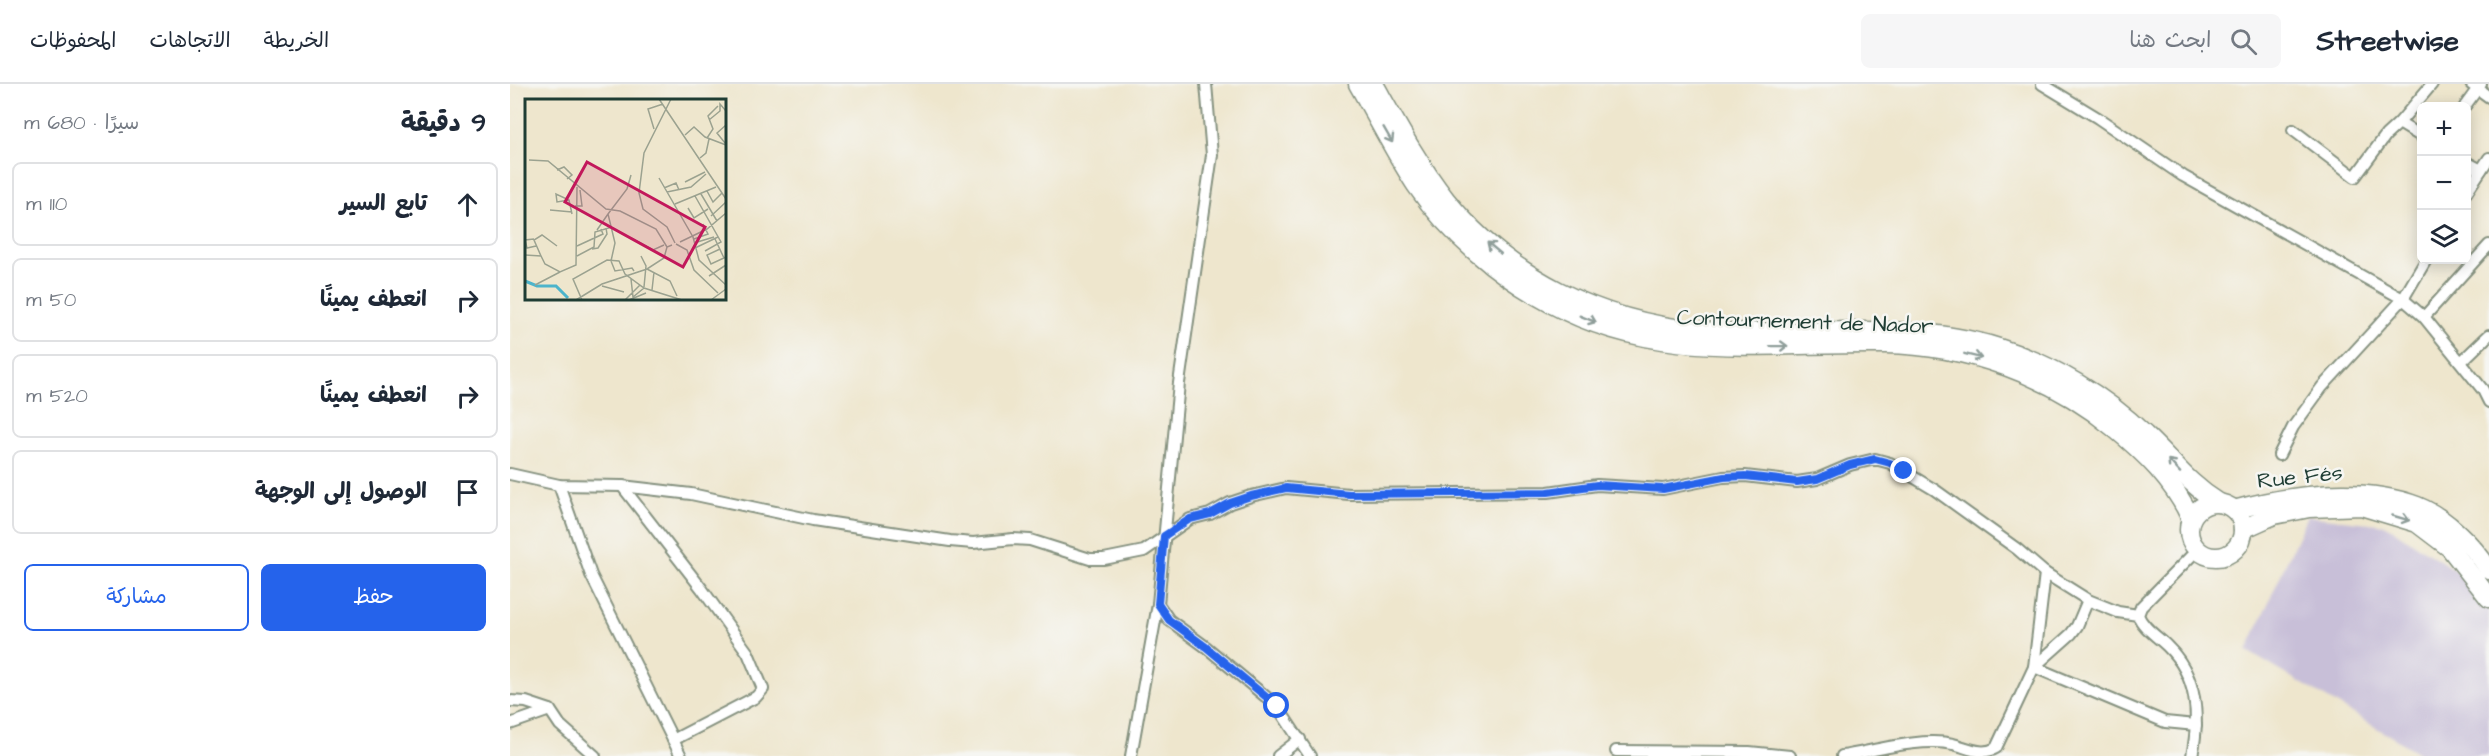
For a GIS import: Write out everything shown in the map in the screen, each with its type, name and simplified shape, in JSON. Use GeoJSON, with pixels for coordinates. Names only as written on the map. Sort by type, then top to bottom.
{"type":"FeatureCollection","features":[{"type":"Feature","properties":{"kind":"highway","name":"Contournement de Nador"},"geometry":{"type":"LineString","coordinates":[[1358,84],[1416,185],[1455,232],[1501,273],[1553,305],[1610,328],[1669,342],[1738,347],[1886,344],[1931,347],[1976,357],[2020,371],[2071,397],[2100,416],[2135,445],[2176,491],[2191,519]]}},
{"type":"Feature","properties":{"kind":"highway","name":"Contournement de Nador"},"geometry":{"type":"LineString","coordinates":[[1374,84],[1431,178],[1463,220],[1508,260],[1554,290],[1625,318],[1676,328],[1740,332],[1886,330],[1934,333],[2003,349],[2069,378],[2109,404],[2145,435],[2191,484],[2227,507]]}},
{"type":"Feature","properties":{"kind":"highway","name":"Rue Fés"},"geometry":{"type":"LineString","coordinates":[[2227,507],[2310,495],[2337,494],[2390,499],[2417,506],[2441,520],[2467,543],[2489,570]]}},
{"type":"Feature","properties":{"kind":"highway"},"geometry":{"type":"LineString","coordinates":[[2207,504],[2227,507],[2241,520],[2243,529],[2240,542],[2232,551],[2220,556],[2208,556],[2197,550],[2191,541],[2188,530],[2191,519],[2197,510],[2207,504]]}},
{"type":"Feature","properties":{"kind":"highway","name":"Rue Fés"},"geometry":{"type":"LineString","coordinates":[[2243,529],[2274,515],[2309,508],[2361,506],[2417,523],[2450,548],[2489,598]]}},
{"type":"Feature","properties":{"kind":"street"},"geometry":{"type":"LineString","coordinates":[[1131,756],[1158,604],[1183,351],[1212,155],[1206,84]]}},
{"type":"Feature","properties":{"kind":"street"},"geometry":{"type":"LineString","coordinates":[[2042,84],[2098,118],[2183,176],[2403,299],[2424,317],[2483,390],[2489,402]]}},
{"type":"Feature","properties":{"kind":"street"},"geometry":{"type":"LineString","coordinates":[[2293,130],[2355,177],[2427,86]]}},
{"type":"Feature","properties":{"kind":"street"},"geometry":{"type":"LineString","coordinates":[[2467,102],[2476,86],[2489,97]]}},
{"type":"Feature","properties":{"kind":"street"},"geometry":{"type":"LineString","coordinates":[[2399,123],[2417,134]]}},
{"type":"Feature","properties":{"kind":"street"},"geometry":{"type":"LineString","coordinates":[[2471,185],[2489,158]]}},
{"type":"Feature","properties":{"kind":"street"},"geometry":{"type":"LineString","coordinates":[[2471,165],[2481,170]]}},
{"type":"Feature","properties":{"kind":"street"},"geometry":{"type":"LineString","coordinates":[[2424,317],[2489,245]]}},
{"type":"Feature","properties":{"kind":"street"},"geometry":{"type":"LineString","coordinates":[[2279,455],[2293,427],[2322,387],[2403,299],[2424,264]]}},
{"type":"Feature","properties":{"kind":"street"},"geometry":{"type":"LineString","coordinates":[[2461,362],[2489,335]]}},
{"type":"Feature","properties":{"kind":"street"},"geometry":{"type":"LineString","coordinates":[[510,474],[559,485],[622,486],[691,494],[813,520],[950,541],[973,543],[1013,539],[1030,540],[1090,559],[1104,559],[1144,551],[1190,519],[1210,514],[1230,503],[1251,496],[1286,488],[1349,494],[1548,492],[1597,485],[1663,489],[1724,477],[1745,476],[1797,482],[1817,479],[1857,463],[1875,459],[1890,463],[1935,490],[2017,549],[2045,573],[2088,600],[2118,612],[2140,611],[2197,550]]}},
{"type":"Feature","properties":{"kind":"street"},"geometry":{"type":"LineString","coordinates":[[559,485],[591,575],[681,756]]}},
{"type":"Feature","properties":{"kind":"street"},"geometry":{"type":"LineString","coordinates":[[622,486],[702,589],[748,653],[763,689],[756,697],[673,740]]}},
{"type":"Feature","properties":{"kind":"street"},"geometry":{"type":"LineString","coordinates":[[1842,756],[1933,743],[1953,744],[1986,755],[1995,748],[2034,667],[2045,573]]}},
{"type":"Feature","properties":{"kind":"street"},"geometry":{"type":"LineString","coordinates":[[2034,667],[2071,634],[2088,600]]}},
{"type":"Feature","properties":{"kind":"street"},"geometry":{"type":"LineString","coordinates":[[1158,604],[1169,620],[1206,647],[1277,706],[1310,756]]}},
{"type":"Feature","properties":{"kind":"street"},"geometry":{"type":"LineString","coordinates":[[2140,611],[2146,627],[2178,657],[2191,680],[2196,725],[2192,756]]}},
{"type":"Feature","properties":{"kind":"street"},"geometry":{"type":"LineString","coordinates":[[2034,667],[2165,722],[2196,725]]}},
{"type":"Feature","properties":{"kind":"street"},"geometry":{"type":"LineString","coordinates":[[510,701],[526,702],[550,710],[560,725],[595,756]]}},
{"type":"Feature","properties":{"kind":"street"},"geometry":{"type":"LineString","coordinates":[[510,724],[550,710]]}},
{"type":"Feature","properties":{"kind":"street"},"geometry":{"type":"LineString","coordinates":[[1278,756],[1300,739]]}},
{"type":"Feature","properties":{"kind":"street"},"geometry":{"type":"LineString","coordinates":[[1616,751],[1749,752],[1790,756]]}},
{"type":"Feature","properties":{"kind":"shaded area"},"geometry":{"type":"Polygon","coordinates":[[[2307,516],[2386,525],[2459,573],[2489,605],[2489,756],[2424,756],[2247,651],[2307,516]]]}},
{"type":"Feature","properties":{"kind":"route"},"geometry":{"type":"LineString","coordinates":[[1277,706],[1266,695],[1236,674],[1220,658],[1169,620],[1158,604],[1164,536],[1190,519],[1210,514],[1230,503],[1286,488],[1349,494],[1474,494],[1548,492],[1597,485],[1663,489],[1704,480],[1745,476],[1797,482],[1817,479],[1864,460],[1875,459],[1890,463],[1904,471]]}}]}
